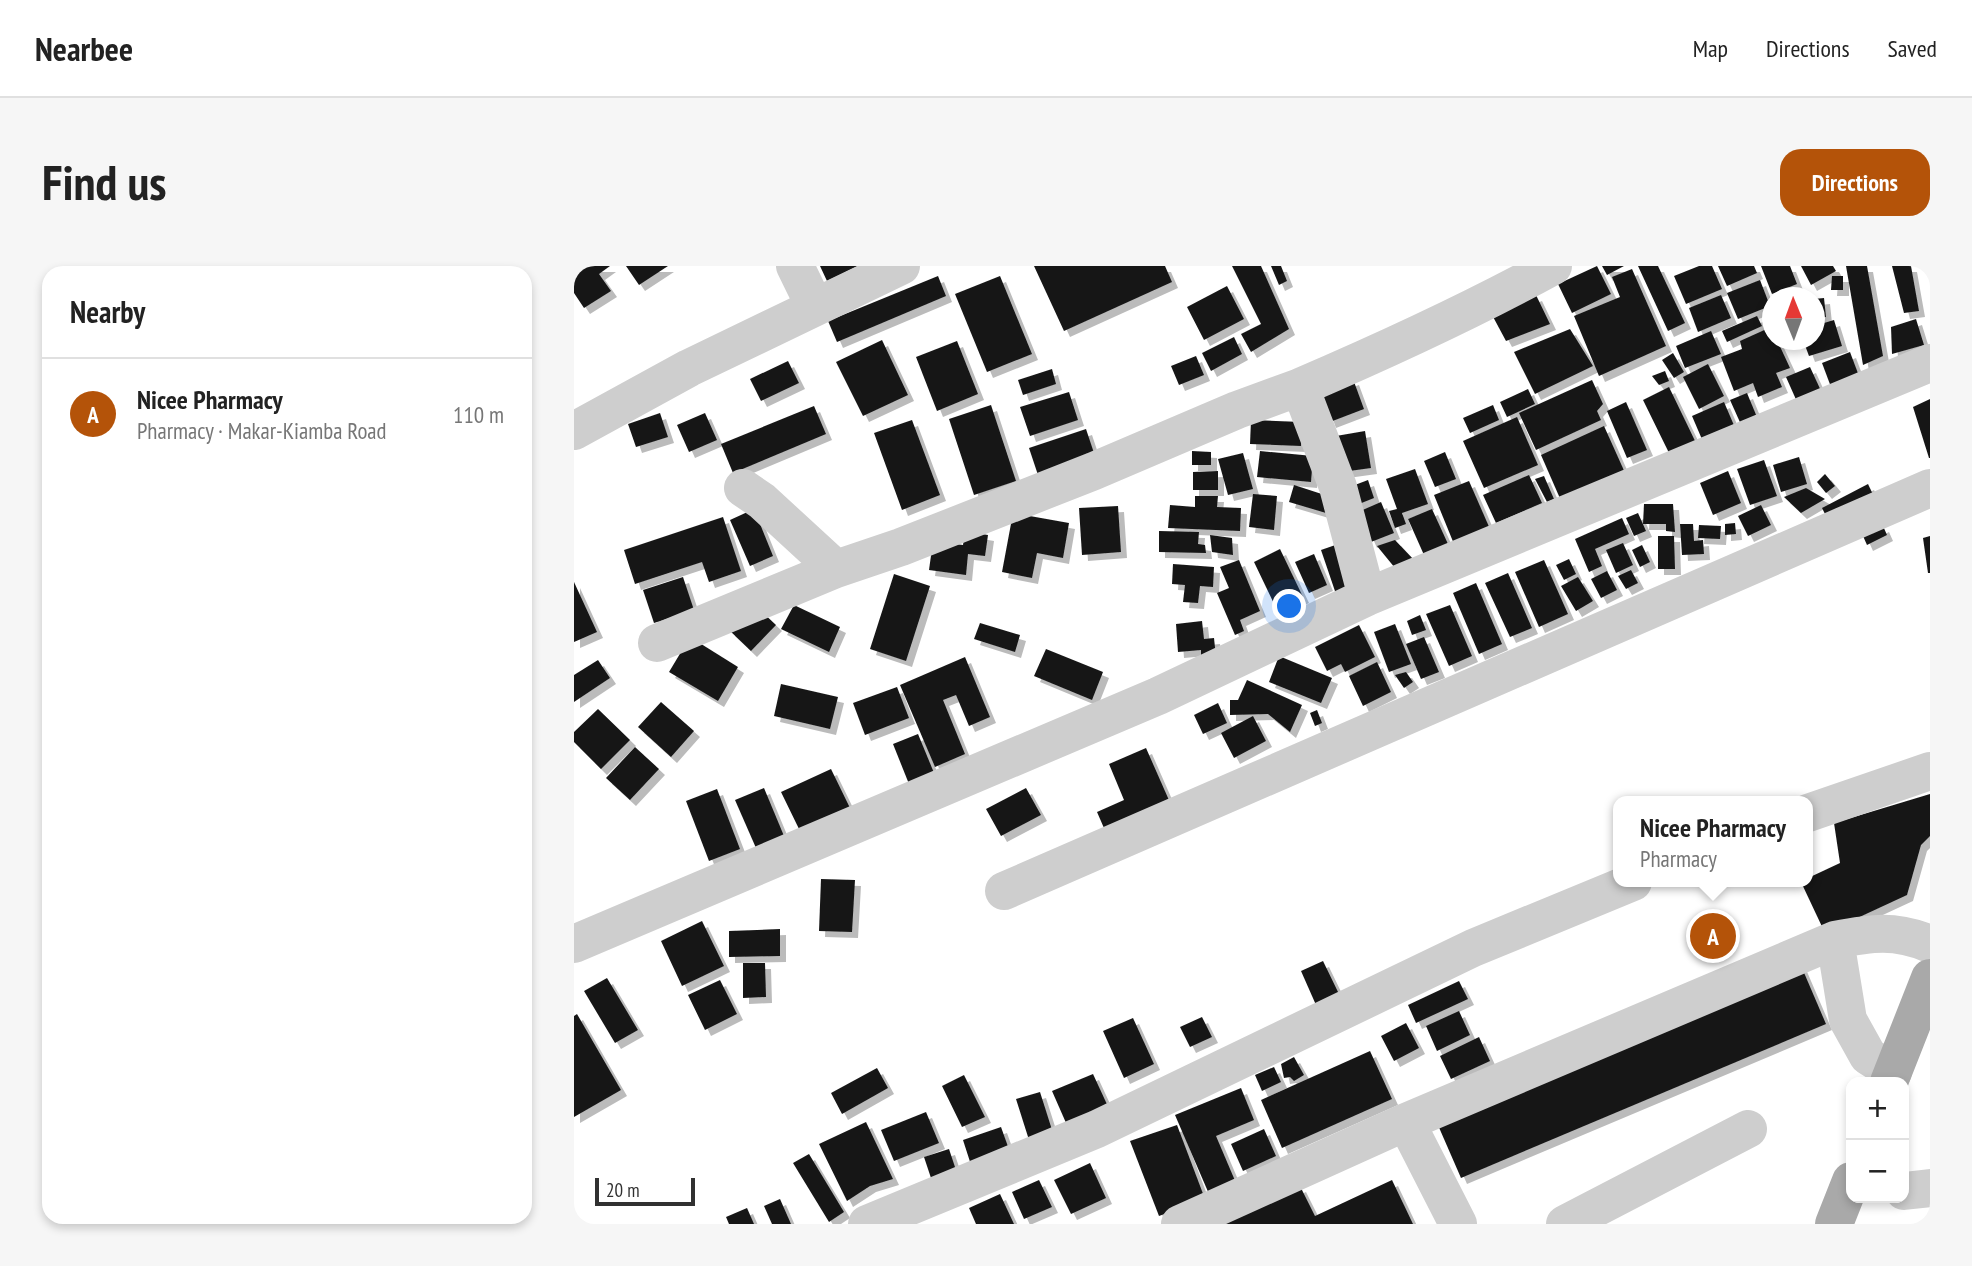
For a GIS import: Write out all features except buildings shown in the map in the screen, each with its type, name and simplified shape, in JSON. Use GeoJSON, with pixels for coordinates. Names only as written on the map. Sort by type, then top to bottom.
{"type":"FeatureCollection","features":[{"type":"Feature","properties":{"kind":"main road"},"geometry":{"type":"LineString","coordinates":[[1891,1077],[1930,978]]}},
{"type":"Feature","properties":{"kind":"street"},"geometry":{"type":"LineString","coordinates":[[795,266],[815,307]]}},
{"type":"Feature","properties":{"kind":"street"},"geometry":{"type":"LineString","coordinates":[[574,431],[689,368],[901,266]]}},
{"type":"Feature","properties":{"kind":"street"},"geometry":{"type":"LineString","coordinates":[[657,643],[836,569],[901,547],[1082,476],[1237,410],[1300,387],[1394,346],[1553,266]]}},
{"type":"Feature","properties":{"kind":"street"},"geometry":{"type":"LineString","coordinates":[[574,944],[1158,696],[1367,597],[1930,363]]}},
{"type":"Feature","properties":{"kind":"street"},"geometry":{"type":"LineString","coordinates":[[1300,387],[1338,487],[1367,597]]}},
{"type":"Feature","properties":{"kind":"street"},"geometry":{"type":"LineString","coordinates":[[743,488],[762,500],[836,569]]}},
{"type":"Feature","properties":{"kind":"street"},"geometry":{"type":"LineString","coordinates":[[1004,891],[1930,488]]}},
{"type":"Feature","properties":{"kind":"street"},"geometry":{"type":"LineString","coordinates":[[1813,811],[1930,771]]}},
{"type":"Feature","properties":{"kind":"street"},"geometry":{"type":"LineString","coordinates":[[867,1224],[1097,1129],[1473,948],[1621,887]]}},
{"type":"Feature","properties":{"kind":"street"},"geometry":{"type":"LineString","coordinates":[[1180,1224],[1406,1122],[1835,940],[1884,932],[1910,936],[1930,944]]}},
{"type":"Feature","properties":{"kind":"street"},"geometry":{"type":"LineString","coordinates":[[1835,940],[1847,1020],[1868,1056],[1891,1077]]}},
{"type":"Feature","properties":{"kind":"street"},"geometry":{"type":"LineString","coordinates":[[1406,1122],[1458,1224]]}},
{"type":"Feature","properties":{"kind":"street"},"geometry":{"type":"LineString","coordinates":[[1565,1224],[1748,1129]]}},
{"type":"Feature","properties":{"kind":"street"},"geometry":{"type":"LineString","coordinates":[[1909,1190],[1930,1188]]}},
{"type":"Feature","properties":{"kind":"place","name":"Nicee Pharmacy"},"geometry":{"type":"Point","coordinates":[1713,936]}}]}
